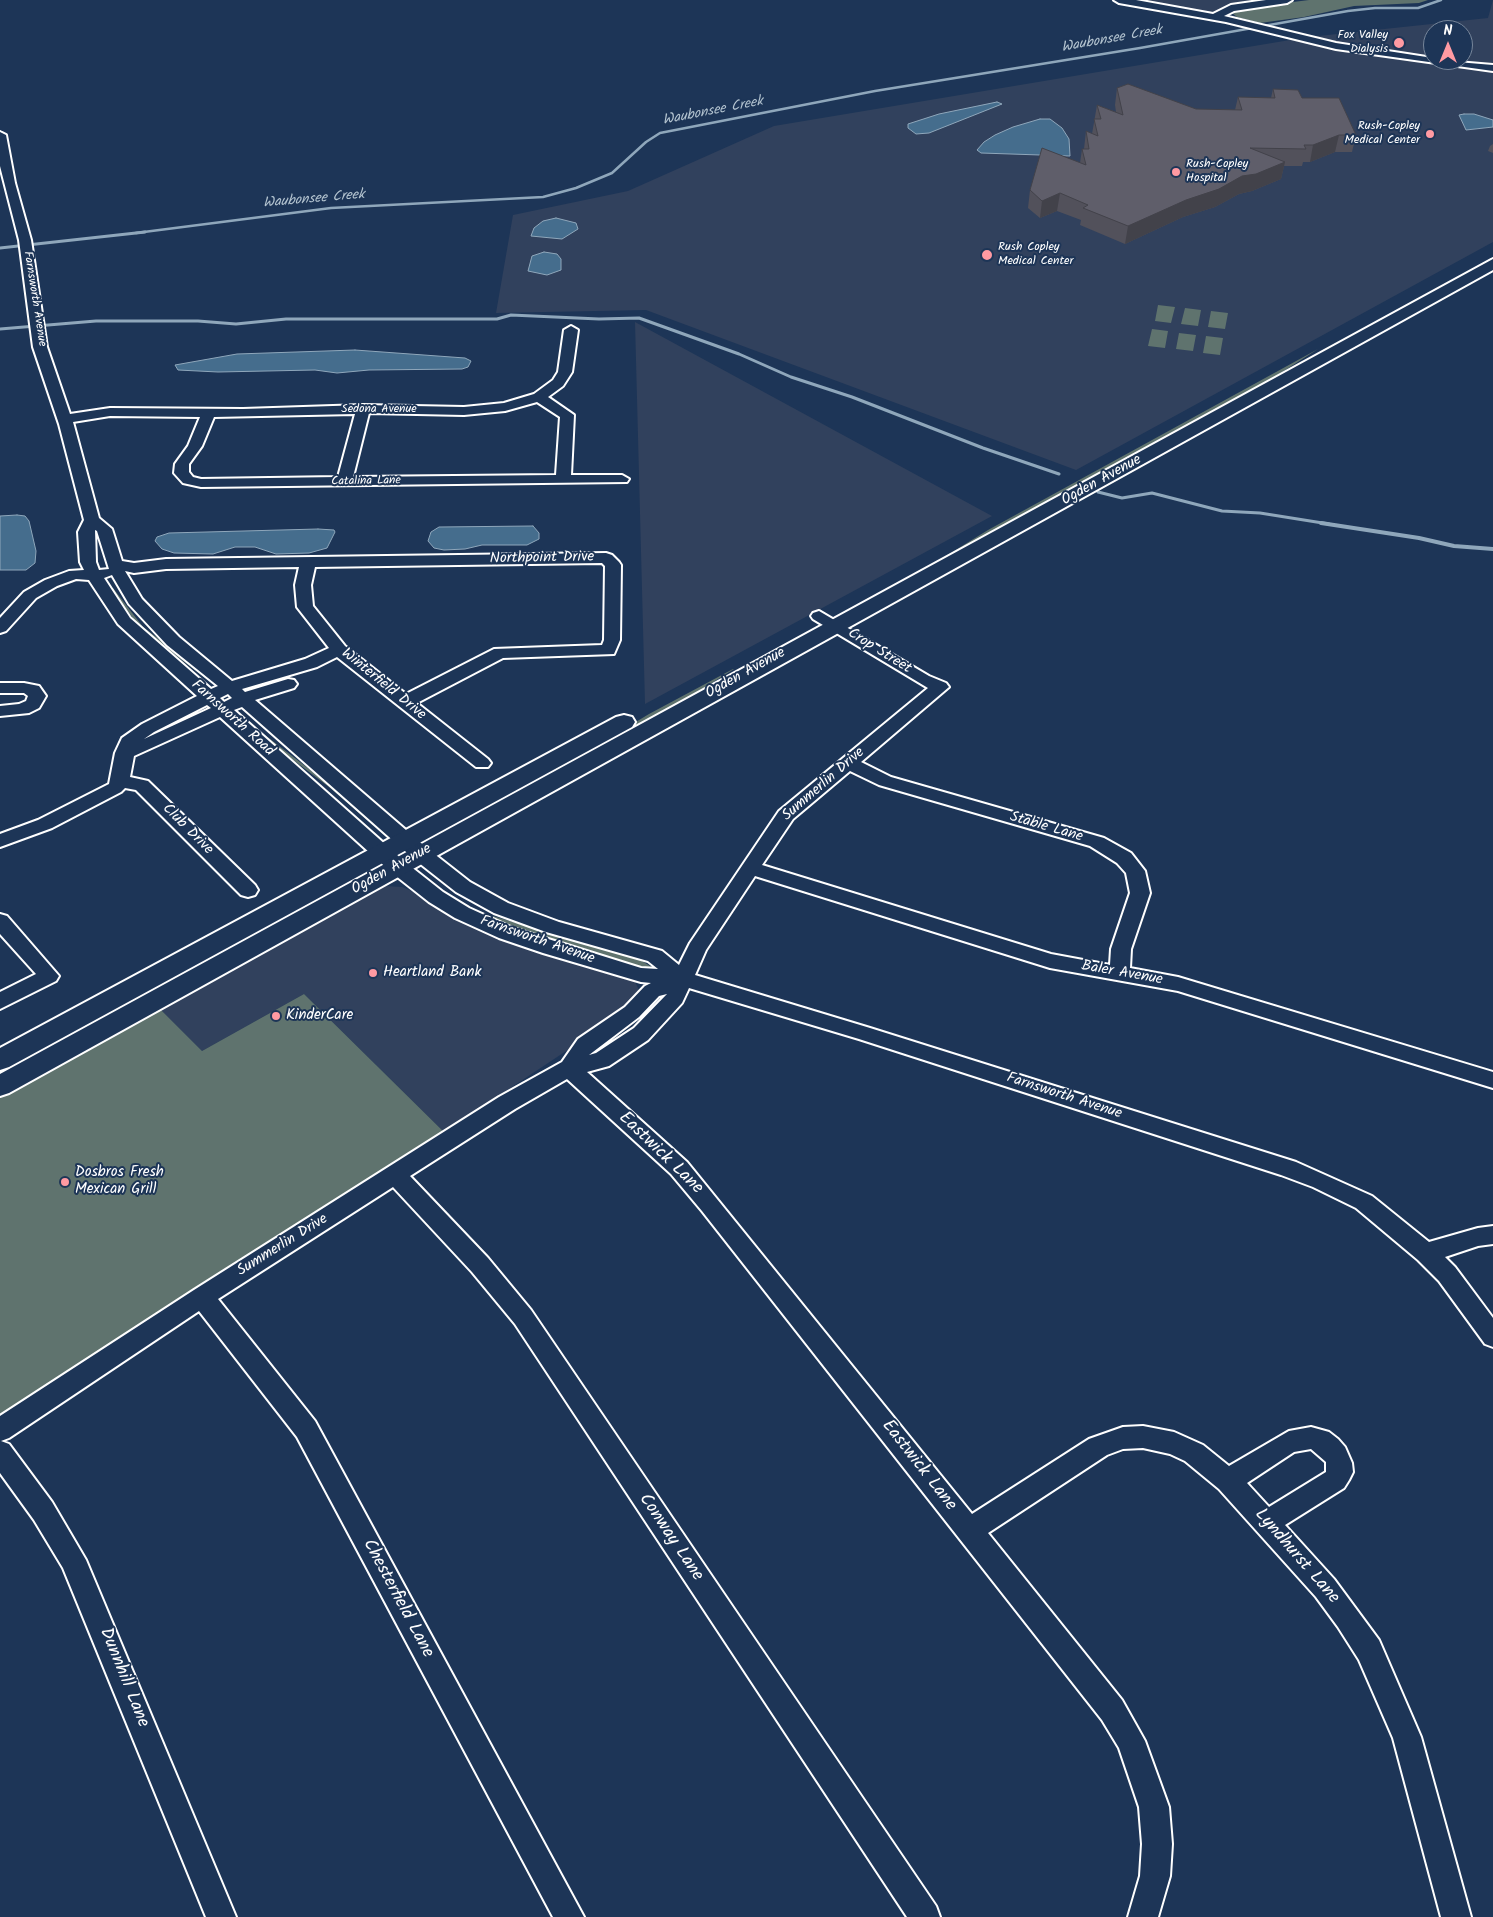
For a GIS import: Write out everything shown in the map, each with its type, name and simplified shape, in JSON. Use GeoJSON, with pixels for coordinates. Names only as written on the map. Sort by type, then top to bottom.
{"type":"FeatureCollection","features":[{"type":"Feature","properties":{"kind":"main road","name":"Ogden Avenue"},"geometry":{"type":"LineString","coordinates":[[0,1060],[413,847],[827,621],[1493,249]]}},
{"type":"Feature","properties":{"kind":"main road","name":"Ogden Avenue"},"geometry":{"type":"LineString","coordinates":[[827,621],[1120,471],[1493,264]]}},
{"type":"Feature","properties":{"kind":"main road","name":"Ogden Avenue"},"geometry":{"type":"LineString","coordinates":[[0,1086],[390,859]]}},
{"type":"Feature","properties":{"kind":"street"},"geometry":{"type":"LineString","coordinates":[[1119,0],[1214,17],[1384,54],[1493,68]]}},
{"type":"Feature","properties":{"kind":"street"},"geometry":{"type":"LineString","coordinates":[[1214,17],[1231,8],[1287,0]]}},
{"type":"Feature","properties":{"kind":"street","name":"Farnsworth Avenue"},"geometry":{"type":"LineString","coordinates":[[0,135],[9,183],[26,245],[40,347],[66,424],[92,520],[104,529],[116,567]]}},
{"type":"Feature","properties":{"kind":"street","name":"Sedona Avenue"},"geometry":{"type":"LineString","coordinates":[[66,424],[136,413],[364,409],[485,410],[523,404],[539,397],[558,383],[565,372],[571,330]]}},
{"type":"Feature","properties":{"kind":"street"},"geometry":{"type":"LineString","coordinates":[[539,397],[567,415],[568,423],[562,480]]}},
{"type":"Feature","properties":{"kind":"street"},"geometry":{"type":"LineString","coordinates":[[344,482],[364,409]]}},
{"type":"Feature","properties":{"kind":"street","name":"Catalina Lane"},"geometry":{"type":"LineString","coordinates":[[209,412],[195,446],[182,464],[182,473],[188,480],[200,483],[622,479]]}},
{"type":"Feature","properties":{"kind":"street","name":"Farnsworth Avenue"},"geometry":{"type":"LineString","coordinates":[[92,520],[86,532],[88,562],[94,576]]}},
{"type":"Feature","properties":{"kind":"street","name":"Northpoint Drive"},"geometry":{"type":"LineString","coordinates":[[116,567],[134,568],[166,564],[606,558],[614,565],[612,640],[608,650],[500,653],[405,702]]}},
{"type":"Feature","properties":{"kind":"street","name":"Winterfield Drive"},"geometry":{"type":"LineString","coordinates":[[308,562],[303,584],[306,607],[343,654],[482,763]]}},
{"type":"Feature","properties":{"kind":"street","name":"Northpoint Drive"},"geometry":{"type":"LineString","coordinates":[[131,594],[133,584],[139,575],[166,564]]}},
{"type":"Feature","properties":{"kind":"street"},"geometry":{"type":"LineString","coordinates":[[0,628],[19,608],[80,586],[94,576],[116,567]]}},
{"type":"Feature","properties":{"kind":"street","name":"Farnsworth Road"},"geometry":{"type":"LineString","coordinates":[[116,567],[131,594],[173,641],[229,687],[413,847]]}},
{"type":"Feature","properties":{"kind":"street","name":"Farnsworth Road"},"geometry":{"type":"LineString","coordinates":[[94,576],[124,621],[390,859]]}},
{"type":"Feature","properties":{"kind":"street","name":"Crop Street"},"geometry":{"type":"LineString","coordinates":[[827,621],[923,680],[940,686]]}},
{"type":"Feature","properties":{"kind":"street"},"geometry":{"type":"LineString","coordinates":[[0,842],[45,824],[115,788],[120,781],[124,753],[142,747],[215,703],[229,687],[343,654]]}},
{"type":"Feature","properties":{"kind":"street"},"geometry":{"type":"LineString","coordinates":[[215,703],[243,700],[306,678],[343,654]]}},
{"type":"Feature","properties":{"kind":"street","name":"Summerlin Drive"},"geometry":{"type":"LineString","coordinates":[[0,1430],[202,1297],[506,1103],[569,1068],[602,1060],[641,1034],[675,998],[697,948],[786,815],[940,686]]}},
{"type":"Feature","properties":{"kind":"street"},"geometry":{"type":"LineString","coordinates":[[0,688],[24,688],[33,690],[37,696],[32,704],[23,709],[0,711]]}},
{"type":"Feature","properties":{"kind":"street","name":"Stable Lane"},"geometry":{"type":"LineString","coordinates":[[849,763],[885,780],[1097,842],[1124,858],[1135,871],[1140,893],[1121,949],[1120,974]]}},
{"type":"Feature","properties":{"kind":"street","name":"Club Drive"},"geometry":{"type":"LineString","coordinates":[[120,781],[142,785],[248,890]]}},
{"type":"Feature","properties":{"kind":"street","name":"Farnsworth Avenue"},"geometry":{"type":"LineString","coordinates":[[413,847],[462,887],[483,899],[554,927],[655,956],[683,979]]}},
{"type":"Feature","properties":{"kind":"street","name":"Farnsworth Avenue"},"geometry":{"type":"LineString","coordinates":[[390,859],[436,897],[480,923],[506,933],[641,974],[683,979],[873,1036],[1288,1168],[1344,1191],[1364,1202],[1426,1253],[1447,1274],[1493,1337]]}},
{"type":"Feature","properties":{"kind":"street","name":"Baler Avenue"},"geometry":{"type":"LineString","coordinates":[[750,868],[1050,961],[1202,990],[1493,1080]]}},
{"type":"Feature","properties":{"kind":"street"},"geometry":{"type":"LineString","coordinates":[[0,921],[49,976],[0,1001]]}},
{"type":"Feature","properties":{"kind":"street","name":"Eastwick Lane"},"geometry":{"type":"LineString","coordinates":[[569,1068],[679,1168],[705,1197],[1112,1710],[1131,1741],[1154,1807],[1157,1844],[1155,1876],[1142,1917]]}},
{"type":"Feature","properties":{"kind":"street","name":"Conway Lane"},"geometry":{"type":"LineString","coordinates":[[395,1175],[480,1265],[523,1317],[925,1917]]}},
{"type":"Feature","properties":{"kind":"street"},"geometry":{"type":"LineString","coordinates":[[1426,1253],[1478,1237],[1493,1235]]}},
{"type":"Feature","properties":{"kind":"street","name":"Chesterfield Lane"},"geometry":{"type":"LineString","coordinates":[[202,1297],[306,1429],[569,1917]]}},
{"type":"Feature","properties":{"kind":"street","name":"Lyndhurst Lane"},"geometry":{"type":"LineString","coordinates":[[969,1531],[1098,1447],[1123,1438],[1143,1437],[1174,1443],[1194,1453],[1228,1481],[1325,1588],[1369,1650],[1407,1737],[1456,1917]]}},
{"type":"Feature","properties":{"kind":"street"},"geometry":{"type":"LineString","coordinates":[[1228,1481],[1289,1442],[1311,1438],[1320,1440],[1329,1447],[1336,1455],[1340,1472],[1335,1480],[1266,1523]]}},
{"type":"Feature","properties":{"kind":"street","name":"Dunnhill Lane"},"geometry":{"type":"LineString","coordinates":[[0,1452],[43,1511],[73,1560],[221,1917]]}},
{"type":"Feature","properties":{"kind":"shaded area"},"geometry":{"type":"Polygon","coordinates":[[[1134,0],[1283,0],[1218,14],[1134,0]]]}},
{"type":"Feature","properties":{"kind":"shaded area"},"geometry":{"type":"Polygon","coordinates":[[[1493,0],[1493,65],[1473,63],[1473,20],[1469,20],[1488,18],[1493,0]]]}},
{"type":"Feature","properties":{"kind":"shaded area"},"geometry":{"type":"Polygon","coordinates":[[[1423,25],[1423,57],[1309,37],[1423,25]]]}},
{"type":"Feature","properties":{"kind":"shaded area","name":"Rush Copley Medical Center"},"geometry":{"type":"Polygon","coordinates":[[[1296,39],[1360,53],[1423,61],[1423,70],[1473,70],[1473,67],[1493,70],[1493,242],[1076,470],[646,310],[496,313],[513,215],[628,191],[774,126],[1296,39]]]}},
{"type":"Feature","properties":{"kind":"shaded area"},"geometry":{"type":"Polygon","coordinates":[[[997,102],[1002,104],[929,133],[916,134],[908,128],[908,124],[939,114],[997,102]]]}},
{"type":"Feature","properties":{"kind":"shaded area"},"geometry":{"type":"Polygon","coordinates":[[[1474,114],[1493,120],[1493,127],[1466,130],[1459,115],[1474,114]]]}},
{"type":"Feature","properties":{"kind":"shaded area"},"geometry":{"type":"Polygon","coordinates":[[[1040,119],[1050,119],[1062,128],[1069,139],[1070,156],[981,153],[977,150],[984,142],[995,135],[1013,127],[1040,119]]]}},
{"type":"Feature","properties":{"kind":"shaded area"},"geometry":{"type":"Polygon","coordinates":[[[556,218],[576,223],[578,229],[562,239],[531,236],[534,228],[543,221],[556,218]]]}},
{"type":"Feature","properties":{"kind":"shaded area"},"geometry":{"type":"Polygon","coordinates":[[[544,252],[557,254],[561,259],[561,270],[547,275],[528,271],[532,256],[544,252]]]}},
{"type":"Feature","properties":{"kind":"shaded area"},"geometry":{"type":"Polygon","coordinates":[[[635,322],[992,516],[645,704],[635,322]]]}},
{"type":"Feature","properties":{"kind":"shaded area"},"geometry":{"type":"Polygon","coordinates":[[[355,350],[465,358],[471,361],[468,367],[462,369],[369,370],[337,373],[315,370],[218,372],[178,370],[175,365],[237,354],[355,350]]]}},
{"type":"Feature","properties":{"kind":"shaded area"},"geometry":{"type":"Polygon","coordinates":[[[0,516],[25,516],[29,521],[36,551],[35,563],[26,570],[0,570],[0,516]]]}},
{"type":"Feature","properties":{"kind":"shaded area"},"geometry":{"type":"Polygon","coordinates":[[[533,526],[539,533],[539,539],[527,545],[482,545],[465,549],[444,550],[434,548],[428,541],[431,532],[439,527],[533,526]]]}},
{"type":"Feature","properties":{"kind":"shaded area"},"geometry":{"type":"Polygon","coordinates":[[[334,530],[335,532],[327,548],[309,553],[276,554],[255,547],[235,547],[213,554],[174,553],[162,549],[155,541],[157,537],[169,533],[334,530]]]}},
{"type":"Feature","properties":{"kind":"shaded area"},"geometry":{"type":"Polygon","coordinates":[[[385,886],[402,887],[414,892],[455,918],[491,936],[627,978],[635,982],[639,990],[638,999],[628,1010],[444,1132],[304,994],[202,1051],[158,1007],[370,891],[385,886]]]}},
{"type":"Feature","properties":{"kind":"green space"},"geometry":{"type":"Polygon","coordinates":[[[1309,0],[1428,0],[1419,3],[1354,6],[1304,17],[1260,23],[1237,17],[1232,13],[1245,8],[1309,0]]]}},
{"type":"Feature","properties":{"kind":"green space"},"geometry":{"type":"Polygon","coordinates":[[[1158,305],[1175,307],[1171,323],[1155,321],[1158,305]]]}},
{"type":"Feature","properties":{"kind":"green space"},"geometry":{"type":"Polygon","coordinates":[[[1185,308],[1201,310],[1198,326],[1181,324],[1185,308]]]}},
{"type":"Feature","properties":{"kind":"green space"},"geometry":{"type":"Polygon","coordinates":[[[1211,311],[1228,313],[1225,329],[1208,327],[1211,311]]]}},
{"type":"Feature","properties":{"kind":"green space"},"geometry":{"type":"Polygon","coordinates":[[[1152,329],[1168,331],[1165,348],[1148,346],[1152,329]]]}},
{"type":"Feature","properties":{"kind":"green space"},"geometry":{"type":"Polygon","coordinates":[[[1179,333],[1196,335],[1193,351],[1176,349],[1179,333]]]}},
{"type":"Feature","properties":{"kind":"green space"},"geometry":{"type":"Polygon","coordinates":[[[1206,336],[1223,338],[1220,355],[1203,353],[1206,336]]]}},
{"type":"Feature","properties":{"kind":"green space"},"geometry":{"type":"Polygon","coordinates":[[[1318,349],[1262,385],[915,575],[988,530],[1318,349]]]}},
{"type":"Feature","properties":{"kind":"green space"},"geometry":{"type":"Polygon","coordinates":[[[111,588],[113,588],[143,627],[210,678],[213,684],[140,628],[111,588]]]}},
{"type":"Feature","properties":{"kind":"green space"},"geometry":{"type":"Polygon","coordinates":[[[733,669],[680,703],[532,785],[649,714],[733,669]]]}},
{"type":"Feature","properties":{"kind":"green space"},"geometry":{"type":"Polygon","coordinates":[[[240,716],[330,785],[375,824],[373,825],[329,787],[264,738],[240,716]]]}},
{"type":"Feature","properties":{"kind":"green space"},"geometry":{"type":"Polygon","coordinates":[[[440,889],[479,912],[637,958],[655,969],[654,971],[610,959],[510,929],[473,913],[438,890],[440,889]]]}},
{"type":"Feature","properties":{"kind":"green space"},"geometry":{"type":"Polygon","coordinates":[[[304,994],[446,1134],[0,1425],[0,1094],[158,1007],[202,1051],[304,994]]]}},
{"type":"Feature","properties":{"kind":"building","name":"Rush-Copley Hospital"},"geometry":{"type":"Polygon","coordinates":[[[1128,84],[1196,109],[1242,110],[1238,97],[1275,98],[1273,89],[1298,90],[1302,98],[1339,98],[1356,135],[1339,135],[1313,145],[1304,145],[1306,149],[1250,148],[1285,162],[1256,174],[1242,176],[1219,189],[1186,200],[1128,226],[1083,208],[1088,205],[1060,193],[1042,201],[1030,190],[1042,148],[1086,165],[1082,149],[1089,149],[1086,131],[1098,136],[1094,119],[1101,119],[1097,105],[1123,115],[1117,88],[1128,84]]]}},
{"type":"Feature","properties":{"kind":"waterway","name":"Waubonsee Creek"},"geometry":{"type":"LineString","coordinates":[[136,233],[331,208],[543,197],[576,188],[612,173],[646,142],[660,133],[875,91],[1140,48],[1348,11],[1375,8],[1418,8],[1441,0]]}},
{"type":"Feature","properties":{"kind":"waterway","name":"Waubonsee Creek"},"geometry":{"type":"LineString","coordinates":[[136,233],[145,232]]}},
{"type":"Feature","properties":{"kind":"waterway","name":"Waubonsee Creek"},"geometry":{"type":"LineString","coordinates":[[0,248],[136,233]]}},
{"type":"Feature","properties":{"kind":"waterway"},"geometry":{"type":"LineString","coordinates":[[0,329],[96,321],[198,321],[236,324],[286,319],[497,319],[511,315],[599,319],[639,318],[739,354],[791,377],[852,397],[983,448],[1059,474]]}},
{"type":"Feature","properties":{"kind":"waterway"},"geometry":{"type":"LineString","coordinates":[[1098,492],[1122,498],[1152,493],[1222,511],[1260,513],[1329,524]]}},
{"type":"Feature","properties":{"kind":"waterway"},"geometry":{"type":"LineString","coordinates":[[1321,523],[1419,538],[1454,546],[1493,549]]}},
{"type":"Feature","properties":{"kind":"place","name":"Fox Valley Dialysis"},"geometry":{"type":"Point","coordinates":[1399,43]}},
{"type":"Feature","properties":{"kind":"place","name":"Rush-Copley Medical Center"},"geometry":{"type":"Point","coordinates":[1430,134]}},
{"type":"Feature","properties":{"kind":"place","name":"Rush-Copley Hospital"},"geometry":{"type":"Point","coordinates":[1176,172]}},
{"type":"Feature","properties":{"kind":"place","name":"Rush Copley Medical Center"},"geometry":{"type":"Point","coordinates":[987,255]}},
{"type":"Feature","properties":{"kind":"place","name":"Heartland Bank"},"geometry":{"type":"Point","coordinates":[373,973]}},
{"type":"Feature","properties":{"kind":"place","name":"KinderCare"},"geometry":{"type":"Point","coordinates":[276,1016]}},
{"type":"Feature","properties":{"kind":"place","name":"Dosbros Fresh Mexican Grill"},"geometry":{"type":"Point","coordinates":[65,1182]}}]}
